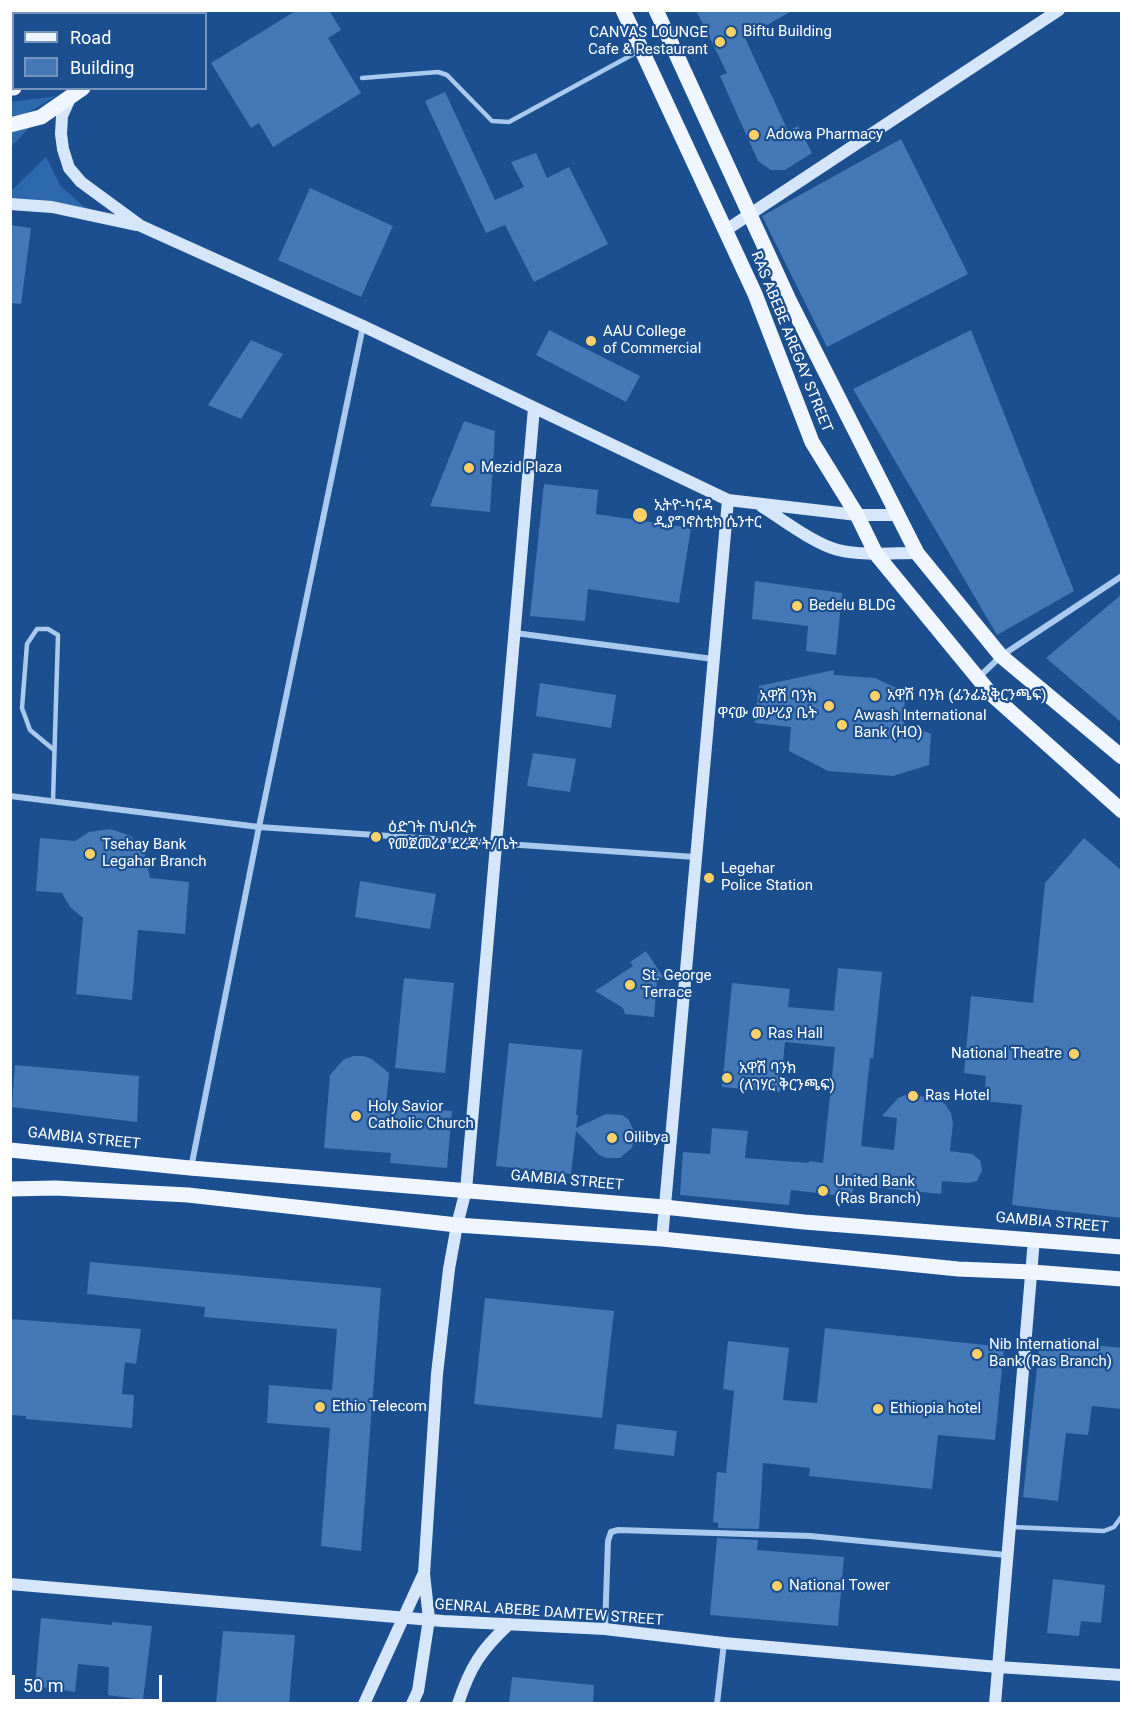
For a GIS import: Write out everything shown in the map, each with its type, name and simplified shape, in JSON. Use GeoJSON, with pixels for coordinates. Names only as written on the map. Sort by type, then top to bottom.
{"type":"FeatureCollection","features":[{"type":"Feature","properties":{"kind":"main road","name":"RAS ABEBE AREGAY STREET"},"geometry":{"type":"LineString","coordinates":[[623,10],[755,294],[812,442],[857,515],[876,554],[991,694],[1122,811]]}},
{"type":"Feature","properties":{"kind":"main road","name":"RAS ABEBE AREGAY STREET"},"geometry":{"type":"LineString","coordinates":[[656,10],[789,300],[917,553],[1001,656],[1122,757]]}},
{"type":"Feature","properties":{"kind":"main road"},"geometry":{"type":"LineString","coordinates":[[10,125],[41,117],[74,91]]}},
{"type":"Feature","properties":{"kind":"main road","name":"GAMBIA STREET"},"geometry":{"type":"LineString","coordinates":[[10,1150],[190,1168],[664,1206],[804,1222],[1122,1247]]}},
{"type":"Feature","properties":{"kind":"main road"},"geometry":{"type":"LineString","coordinates":[[10,1190],[55,1188],[188,1195],[457,1225],[662,1239],[958,1269],[1122,1279]]}},
{"type":"Feature","properties":{"kind":"street"},"geometry":{"type":"LineString","coordinates":[[726,230],[1059,10]]}},
{"type":"Feature","properties":{"kind":"street"},"geometry":{"type":"LineString","coordinates":[[74,91],[62,116],[63,149],[69,168],[81,182],[141,226],[363,326],[728,500],[857,515],[897,514]]}},
{"type":"Feature","properties":{"kind":"street"},"geometry":{"type":"LineString","coordinates":[[10,204],[52,207],[141,226]]}},
{"type":"Feature","properties":{"kind":"street"},"geometry":{"type":"LineString","coordinates":[[190,1168],[363,326]]}},
{"type":"Feature","properties":{"kind":"street"},"geometry":{"type":"LineString","coordinates":[[412,1704],[418,1691],[429,1619],[423,1574],[437,1374],[449,1269],[466,1190],[534,408]]}},
{"type":"Feature","properties":{"kind":"street"},"geometry":{"type":"LineString","coordinates":[[662,1239],[728,500]]}},
{"type":"Feature","properties":{"kind":"street"},"geometry":{"type":"LineString","coordinates":[[757,503],[805,534],[836,549],[876,554],[917,553]]}},
{"type":"Feature","properties":{"kind":"street"},"geometry":{"type":"LineString","coordinates":[[977,679],[1001,656],[1122,576]]}},
{"type":"Feature","properties":{"kind":"street"},"geometry":{"type":"LineString","coordinates":[[515,633],[713,659]]}},
{"type":"Feature","properties":{"kind":"street"},"geometry":{"type":"LineString","coordinates":[[10,796],[259,827],[695,857]]}},
{"type":"Feature","properties":{"kind":"street"},"geometry":{"type":"LineString","coordinates":[[995,1704],[1034,1239]]}},
{"type":"Feature","properties":{"kind":"street"},"geometry":{"type":"LineString","coordinates":[[605,1629],[608,1541],[611,1532],[618,1530],[810,1536],[1006,1556]]}},
{"type":"Feature","properties":{"kind":"street"},"geometry":{"type":"LineString","coordinates":[[364,1704],[423,1574]]}},
{"type":"Feature","properties":{"kind":"street","name":"GENRAL ABEBE DAMTEW STREET"},"geometry":{"type":"LineString","coordinates":[[10,1584],[429,1619],[605,1629],[724,1643],[998,1667],[1122,1675]]}},
{"type":"Feature","properties":{"kind":"street"},"geometry":{"type":"LineString","coordinates":[[458,1704],[468,1673],[489,1642],[509,1624]]}},
{"type":"Feature","properties":{"kind":"street"},"geometry":{"type":"LineString","coordinates":[[717,1704],[724,1643]]}},
{"type":"Feature","properties":{"kind":"street"},"geometry":{"type":"LineString","coordinates":[[418,1691],[424,1704]]}},
{"type":"Feature","properties":{"kind":"lane"},"geometry":{"type":"LineString","coordinates":[[362,78],[438,72],[447,75],[492,121],[509,122],[641,50]]}},
{"type":"Feature","properties":{"kind":"lane"},"geometry":{"type":"LineString","coordinates":[[53,801],[58,635],[48,629],[37,628],[27,644],[22,708],[30,730],[54,750]]}},
{"type":"Feature","properties":{"kind":"lane"},"geometry":{"type":"LineString","coordinates":[[1009,1526],[1104,1531],[1114,1527],[1122,1516]]}},
{"type":"Feature","properties":{"kind":"shaded area"},"geometry":{"type":"Polygon","coordinates":[[[56,96],[26,114],[11,116],[10,102],[56,96]]]}},
{"type":"Feature","properties":{"kind":"shaded area"},"geometry":{"type":"Polygon","coordinates":[[[31,126],[11,147],[11,132],[31,126]]]}},
{"type":"Feature","properties":{"kind":"shaded area"},"geometry":{"type":"Polygon","coordinates":[[[46,157],[60,185],[82,205],[114,222],[11,201],[11,191],[46,157]]]}},
{"type":"Feature","properties":{"kind":"building"},"geometry":{"type":"Polygon","coordinates":[[[297,10],[329,10],[341,30],[328,38],[361,93],[273,147],[259,123],[251,128],[211,63],[297,10]]]}},
{"type":"Feature","properties":{"kind":"building"},"geometry":{"type":"Polygon","coordinates":[[[696,10],[793,10],[745,38],[788,131],[798,126],[812,153],[785,170],[771,170],[758,161],[720,76],[727,73],[696,10]]]}},
{"type":"Feature","properties":{"kind":"building"},"geometry":{"type":"Polygon","coordinates":[[[445,92],[495,200],[524,187],[511,162],[536,153],[547,178],[569,167],[608,244],[534,282],[505,225],[486,233],[425,101],[445,92]]]}},
{"type":"Feature","properties":{"kind":"building"},"geometry":{"type":"Polygon","coordinates":[[[901,139],[968,274],[827,347],[762,216],[901,139]]]}},
{"type":"Feature","properties":{"kind":"building"},"geometry":{"type":"Polygon","coordinates":[[[310,188],[393,226],[361,297],[278,260],[310,188]]]}},
{"type":"Feature","properties":{"kind":"building"},"geometry":{"type":"Polygon","coordinates":[[[10,225],[31,228],[21,304],[10,303],[10,225]]]}},
{"type":"Feature","properties":{"kind":"building"},"geometry":{"type":"Polygon","coordinates":[[[549,330],[640,376],[626,402],[536,355],[549,330]]]}},
{"type":"Feature","properties":{"kind":"building"},"geometry":{"type":"Polygon","coordinates":[[[971,330],[1074,591],[997,635],[853,389],[971,330]]]}},
{"type":"Feature","properties":{"kind":"building"},"geometry":{"type":"Polygon","coordinates":[[[251,340],[283,354],[241,419],[208,405],[251,340]]]}},
{"type":"Feature","properties":{"kind":"building","name":"Mezid Plaza"},"geometry":{"type":"Polygon","coordinates":[[[464,421],[495,431],[490,512],[430,506],[464,421]]]}},
{"type":"Feature","properties":{"kind":"building"},"geometry":{"type":"Polygon","coordinates":[[[544,484],[598,490],[596,514],[691,528],[679,603],[588,589],[585,621],[530,616],[544,484]]]}},
{"type":"Feature","properties":{"kind":"building","name":"Bedelu BLDG"},"geometry":{"type":"Polygon","coordinates":[[[755,581],[842,593],[836,655],[806,651],[808,626],[752,619],[755,581]]]}},
{"type":"Feature","properties":{"kind":"building"},"geometry":{"type":"Polygon","coordinates":[[[1122,594],[1122,723],[1046,658],[1122,594]]]}},
{"type":"Feature","properties":{"kind":"building","name":"Awash International Bank (HO)"},"geometry":{"type":"Polygon","coordinates":[[[834,670],[834,675],[875,678],[905,692],[904,723],[931,734],[929,765],[893,776],[828,771],[789,751],[791,727],[755,723],[759,686],[834,670]]]}},
{"type":"Feature","properties":{"kind":"building"},"geometry":{"type":"Polygon","coordinates":[[[540,683],[616,695],[611,728],[536,716],[540,683]]]}},
{"type":"Feature","properties":{"kind":"building"},"geometry":{"type":"Polygon","coordinates":[[[533,753],[576,759],[570,792],[527,786],[533,753]]]}},
{"type":"Feature","properties":{"kind":"building"},"geometry":{"type":"Polygon","coordinates":[[[110,829],[131,836],[145,854],[150,878],[189,882],[185,934],[138,930],[132,1000],[76,994],[83,918],[70,907],[62,893],[36,891],[40,838],[75,841],[89,832],[110,829]]]}},
{"type":"Feature","properties":{"kind":"building","name":"National Theatre"},"geometry":{"type":"Polygon","coordinates":[[[1084,838],[1122,871],[1122,1218],[1012,1205],[1022,1105],[984,1101],[986,1076],[964,1073],[971,996],[1033,1003],[1045,883],[1084,838]]]}},
{"type":"Feature","properties":{"kind":"building"},"geometry":{"type":"Polygon","coordinates":[[[360,881],[436,894],[430,929],[355,917],[360,881]]]}},
{"type":"Feature","properties":{"kind":"building","name":"St. George Terrace"},"geometry":{"type":"Polygon","coordinates":[[[646,951],[663,977],[657,980],[654,1017],[625,1014],[623,1008],[595,991],[633,966],[630,962],[646,951]]]}},
{"type":"Feature","properties":{"kind":"building"},"geometry":{"type":"Polygon","coordinates":[[[838,968],[882,972],[861,1146],[894,1150],[897,1118],[882,1116],[898,1098],[908,1094],[937,1099],[945,1104],[951,1113],[953,1123],[950,1151],[972,1154],[980,1160],[982,1170],[977,1181],[968,1183],[942,1181],[941,1194],[853,1185],[852,1197],[791,1190],[789,1205],[680,1195],[683,1152],[710,1154],[712,1128],[748,1131],[745,1158],[823,1163],[835,1047],[785,1042],[780,1092],[722,1087],[732,983],[790,989],[788,1007],[834,1011],[838,968]]]}},
{"type":"Feature","properties":{"kind":"building"},"geometry":{"type":"Polygon","coordinates":[[[404,978],[454,983],[445,1073],[395,1068],[404,978]]]}},
{"type":"Feature","properties":{"kind":"building"},"geometry":{"type":"Polygon","coordinates":[[[509,1043],[582,1050],[576,1128],[606,1114],[622,1115],[628,1119],[635,1133],[632,1148],[620,1158],[606,1158],[599,1155],[576,1131],[571,1174],[496,1166],[509,1043]]]}},
{"type":"Feature","properties":{"kind":"building"},"geometry":{"type":"Polygon","coordinates":[[[353,1056],[372,1059],[389,1073],[386,1106],[452,1111],[447,1168],[390,1163],[391,1153],[324,1148],[330,1075],[343,1060],[353,1056]]]}},
{"type":"Feature","properties":{"kind":"building"},"geometry":{"type":"Polygon","coordinates":[[[15,1065],[139,1076],[137,1122],[12,1107],[15,1065]]]}},
{"type":"Feature","properties":{"kind":"building","name":"Ethio Telecom"},"geometry":{"type":"Polygon","coordinates":[[[90,1262],[381,1288],[361,1551],[321,1546],[330,1428],[267,1423],[269,1385],[332,1390],[337,1329],[204,1317],[205,1307],[87,1294],[90,1262]]]}},
{"type":"Feature","properties":{"kind":"building"},"geometry":{"type":"Polygon","coordinates":[[[485,1298],[614,1311],[602,1418],[474,1404],[485,1298]]]}},
{"type":"Feature","properties":{"kind":"building"},"geometry":{"type":"Polygon","coordinates":[[[10,1319],[141,1329],[136,1364],[125,1362],[122,1394],[134,1395],[132,1428],[26,1419],[26,1416],[10,1415],[10,1319]]]}},
{"type":"Feature","properties":{"kind":"building"},"geometry":{"type":"Polygon","coordinates":[[[825,1328],[1004,1347],[995,1440],[938,1435],[932,1489],[809,1476],[810,1468],[763,1463],[759,1529],[718,1528],[718,1523],[713,1522],[717,1472],[726,1473],[734,1391],[723,1389],[728,1341],[789,1348],[783,1400],[817,1403],[825,1328]]]}},
{"type":"Feature","properties":{"kind":"building"},"geometry":{"type":"Polygon","coordinates":[[[1040,1340],[1122,1348],[1122,1409],[1092,1406],[1088,1435],[1066,1433],[1058,1501],[1023,1497],[1040,1340]]]}},
{"type":"Feature","properties":{"kind":"building"},"geometry":{"type":"Polygon","coordinates":[[[617,1424],[677,1431],[674,1456],[614,1449],[617,1424]]]}},
{"type":"Feature","properties":{"kind":"building","name":"National Tower"},"geometry":{"type":"Polygon","coordinates":[[[717,1538],[758,1540],[757,1550],[844,1557],[838,1626],[710,1615],[717,1538]]]}},
{"type":"Feature","properties":{"kind":"building"},"geometry":{"type":"Polygon","coordinates":[[[1053,1579],[1105,1585],[1101,1623],[1081,1621],[1079,1636],[1047,1633],[1053,1579]]]}},
{"type":"Feature","properties":{"kind":"building"},"geometry":{"type":"Polygon","coordinates":[[[41,1618],[112,1625],[112,1622],[152,1626],[143,1700],[108,1695],[109,1667],[78,1664],[75,1692],[35,1686],[41,1618]]]}},
{"type":"Feature","properties":{"kind":"building"},"geometry":{"type":"Polygon","coordinates":[[[223,1631],[295,1635],[289,1704],[216,1704],[223,1631]]]}},
{"type":"Feature","properties":{"kind":"building"},"geometry":{"type":"Polygon","coordinates":[[[512,1677],[594,1685],[593,1704],[509,1704],[512,1677]]]}},
{"type":"Feature","properties":{"kind":"place","name":"Biftu Building"},"geometry":{"type":"Point","coordinates":[731,32]}},
{"type":"Feature","properties":{"kind":"place","name":"CANVAS LOUNGE Cafe & Restaurant"},"geometry":{"type":"Point","coordinates":[720,42]}},
{"type":"Feature","properties":{"kind":"place","name":"Adowa Pharmacy"},"geometry":{"type":"Point","coordinates":[754,135]}},
{"type":"Feature","properties":{"kind":"place","name":"AAU College of Commercial"},"geometry":{"type":"Point","coordinates":[591,341]}},
{"type":"Feature","properties":{"kind":"place","name":"Mezid Plaza"},"geometry":{"type":"Point","coordinates":[469,468]}},
{"type":"Feature","properties":{"kind":"place","name":"ኢትዮ-ካናዳ ዲያግኖስቲክ ሴንተር"},"geometry":{"type":"Point","coordinates":[640,515]}},
{"type":"Feature","properties":{"kind":"place","name":"Bedelu BLDG"},"geometry":{"type":"Point","coordinates":[797,606]}},
{"type":"Feature","properties":{"kind":"place","name":"አዋሽ ባንክ (ፊንፊኔ ቅርንጫፍ)"},"geometry":{"type":"Point","coordinates":[875,696]}},
{"type":"Feature","properties":{"kind":"place","name":"አዋሽ ባንክ ዋናው መሥሪያ ቤት"},"geometry":{"type":"Point","coordinates":[829,706]}},
{"type":"Feature","properties":{"kind":"place","name":"Awash International Bank (HO)"},"geometry":{"type":"Point","coordinates":[842,725]}},
{"type":"Feature","properties":{"kind":"place","name":"ዕድገት በህብረት የመጀመሪያ ደረጃ ት/ቤት"},"geometry":{"type":"Point","coordinates":[376,837]}},
{"type":"Feature","properties":{"kind":"place","name":"Tsehay Bank Legahar Branch"},"geometry":{"type":"Point","coordinates":[90,854]}},
{"type":"Feature","properties":{"kind":"place","name":"Legehar Police Station"},"geometry":{"type":"Point","coordinates":[709,878]}},
{"type":"Feature","properties":{"kind":"place","name":"St. George Terrace"},"geometry":{"type":"Point","coordinates":[630,985]}},
{"type":"Feature","properties":{"kind":"place","name":"Ras Hall"},"geometry":{"type":"Point","coordinates":[756,1034]}},
{"type":"Feature","properties":{"kind":"place","name":"National Theatre"},"geometry":{"type":"Point","coordinates":[1074,1054]}},
{"type":"Feature","properties":{"kind":"place","name":"አዋሽ ባንክ (ለገሃር ቅርንጫፍ)"},"geometry":{"type":"Point","coordinates":[727,1078]}},
{"type":"Feature","properties":{"kind":"place","name":"Ras Hotel"},"geometry":{"type":"Point","coordinates":[913,1096]}},
{"type":"Feature","properties":{"kind":"place","name":"Holy Savior Catholic Church"},"geometry":{"type":"Point","coordinates":[356,1116]}},
{"type":"Feature","properties":{"kind":"place","name":"Oilibya"},"geometry":{"type":"Point","coordinates":[612,1138]}},
{"type":"Feature","properties":{"kind":"place","name":"United Bank (Ras Branch)"},"geometry":{"type":"Point","coordinates":[823,1191]}},
{"type":"Feature","properties":{"kind":"place","name":"Nib International Bank (Ras Branch)"},"geometry":{"type":"Point","coordinates":[977,1354]}},
{"type":"Feature","properties":{"kind":"place","name":"Ethio Telecom"},"geometry":{"type":"Point","coordinates":[320,1407]}},
{"type":"Feature","properties":{"kind":"place","name":"Ethiopia hotel"},"geometry":{"type":"Point","coordinates":[878,1409]}},
{"type":"Feature","properties":{"kind":"place","name":"National Tower"},"geometry":{"type":"Point","coordinates":[777,1586]}}]}
